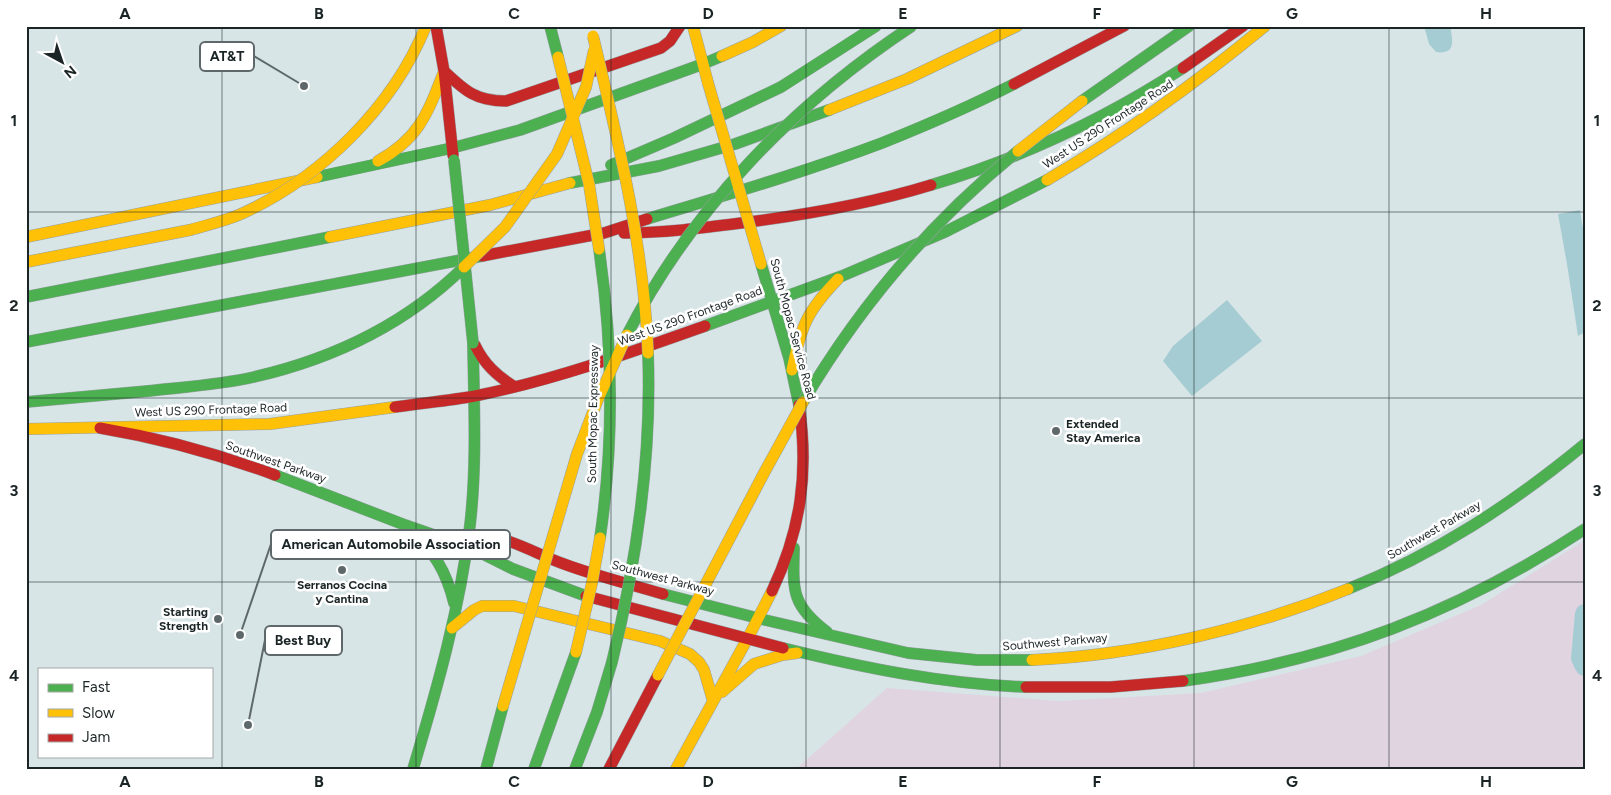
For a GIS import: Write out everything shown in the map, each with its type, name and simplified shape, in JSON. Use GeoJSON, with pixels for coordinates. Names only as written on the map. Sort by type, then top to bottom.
{"type":"FeatureCollection","features":[{"type":"Feature","properties":{"kind":"main road"},"geometry":{"type":"LineString","coordinates":[[26,262],[190,230],[240,215],[287,189],[338,150],[378,107],[411,59],[426,26]]}},
{"type":"Feature","properties":{"kind":"main road"},"geometry":{"type":"LineString","coordinates":[[413,769],[442,673],[471,543],[470,523],[474,457],[474,343],[444,71],[436,26]]}},
{"type":"Feature","properties":{"kind":"main road","name":"South Mopac Expressway"},"geometry":{"type":"LineString","coordinates":[[534,769],[576,652],[595,567],[603,515],[608,462],[610,350],[604,285],[596,225],[583,161],[550,26]]}},
{"type":"Feature","properties":{"kind":"main road"},"geometry":{"type":"LineString","coordinates":[[444,71],[464,91],[477,98],[490,102],[506,101],[660,48],[670,41],[680,26]]}},
{"type":"Feature","properties":{"kind":"main road","name":"South Mopac Service Road"},"geometry":{"type":"LineString","coordinates":[[676,769],[759,619],[773,590],[794,534],[802,483],[803,439],[792,373],[693,26]]}},
{"type":"Feature","properties":{"kind":"main road"},"geometry":{"type":"LineString","coordinates":[[26,237],[368,167],[453,154],[703,64],[753,42],[781,26]]}},
{"type":"Feature","properties":{"kind":"main road"},"geometry":{"type":"LineString","coordinates":[[571,183],[674,138],[782,87],[876,26]]}},
{"type":"Feature","properties":{"kind":"main road"},"geometry":{"type":"LineString","coordinates":[[486,769],[571,475],[611,370],[638,314],[670,263],[705,214],[754,156],[780,129],[823,90],[856,64],[912,26]]}},
{"type":"Feature","properties":{"kind":"main road"},"geometry":{"type":"LineString","coordinates":[[26,297],[490,204],[571,183],[659,166],[735,144],[828,111],[907,79],[1017,26]]}},
{"type":"Feature","properties":{"kind":"main road"},"geometry":{"type":"LineString","coordinates":[[26,342],[604,233],[674,210],[757,187],[847,156],[929,123],[1011,86],[1124,26]]}},
{"type":"Feature","properties":{"kind":"main road"},"geometry":{"type":"LineString","coordinates":[[609,769],[792,420],[856,321],[900,266],[964,197],[1024,145],[1082,101],[1189,26]]}},
{"type":"Feature","properties":{"kind":"main road"},"geometry":{"type":"LineString","coordinates":[[604,233],[654,234],[804,215],[889,198],[956,179],[1014,158],[1089,124],[1162,82],[1243,26]]}},
{"type":"Feature","properties":{"kind":"main road","name":"West US 290 Frontage Road"},"geometry":{"type":"LineString","coordinates":[[26,429],[270,424],[474,396],[560,376],[613,359],[842,276],[946,232],[1040,184],[1073,165],[1168,102],[1223,61],[1265,26]]}},
{"type":"Feature","properties":{"kind":"main road"},"geometry":{"type":"LineString","coordinates":[[26,402],[148,391],[253,377],[304,363],[354,344],[401,318],[444,286],[505,226],[557,154],[586,87],[594,29]]}},
{"type":"Feature","properties":{"kind":"main road"},"geometry":{"type":"LineString","coordinates":[[575,769],[597,712],[612,662],[632,577],[641,522],[647,466],[650,404],[643,279],[634,218],[594,29]]}},
{"type":"Feature","properties":{"kind":"main road"},"geometry":{"type":"LineString","coordinates":[[368,167],[398,149],[417,131],[444,71]]}},
{"type":"Feature","properties":{"kind":"main road"},"geometry":{"type":"LineString","coordinates":[[792,373],[799,334],[804,320],[821,296],[842,276]]}},
{"type":"Feature","properties":{"kind":"main road"},"geometry":{"type":"LineString","coordinates":[[474,343],[481,359],[490,370],[515,387]]}},
{"type":"Feature","properties":{"kind":"main road","name":"Southwest Parkway"},"geometry":{"type":"LineString","coordinates":[[100,428],[170,442],[251,467],[338,498],[409,527],[471,543],[485,554],[512,568],[584,596],[888,672],[945,681],[1007,686],[1119,687],[1201,678],[1297,660],[1384,633],[1496,582],[1547,555],[1585,529]]}},
{"type":"Feature","properties":{"kind":"main road","name":"Southwest Parkway"},"geometry":{"type":"LineString","coordinates":[[471,543],[484,537],[508,542],[555,562],[588,572],[759,619],[908,653],[958,659],[1011,661],[1054,659],[1139,648],[1266,619],[1334,595],[1406,563],[1456,536],[1509,502],[1585,444]]}},
{"type":"Feature","properties":{"kind":"main road"},"geometry":{"type":"LineString","coordinates":[[409,527],[436,555],[445,570],[455,608]]}},
{"type":"Feature","properties":{"kind":"main road"},"geometry":{"type":"LineString","coordinates":[[794,534],[793,584],[796,600],[803,612],[814,623],[831,634]]}},
{"type":"Feature","properties":{"kind":"main road"},"geometry":{"type":"LineString","coordinates":[[452,628],[482,606],[514,606],[660,641],[690,654],[699,662],[704,670],[713,701],[754,664],[782,655],[805,652]]}},
{"type":"Feature","properties":{"kind":"shaded area"},"geometry":{"type":"Polygon","coordinates":[[[1585,540],[1585,769],[796,769],[887,688],[1059,701],[1201,693],[1361,656],[1481,605],[1585,540]]]}},
{"type":"Feature","properties":{"kind":"water"},"geometry":{"type":"Polygon","coordinates":[[[1424,26],[1450,26],[1452,46],[1450,49],[1436,52],[1429,44],[1424,26]]]}},
{"type":"Feature","properties":{"kind":"water"},"geometry":{"type":"Polygon","coordinates":[[[1580,210],[1585,241],[1585,332],[1578,336],[1558,214],[1580,210]]]}},
{"type":"Feature","properties":{"kind":"water"},"geometry":{"type":"Polygon","coordinates":[[[1227,300],[1262,341],[1192,396],[1163,361],[1173,346],[1227,300]]]}},
{"type":"Feature","properties":{"kind":"waterway"},"geometry":{"type":"LineString","coordinates":[[1585,614],[1581,658],[1585,666]]}},
{"type":"Feature","properties":{"kind":"traffic: fast"},"geometry":{"type":"LineString","coordinates":[[550,26],[558,57]]}},
{"type":"Feature","properties":{"kind":"traffic: fast"},"geometry":{"type":"LineString","coordinates":[[611,165],[674,138],[781,87],[876,26]]}},
{"type":"Feature","properties":{"kind":"traffic: fast"},"geometry":{"type":"LineString","coordinates":[[627,335],[653,288],[682,244],[750,162],[827,89],[869,56],[912,26]]}},
{"type":"Feature","properties":{"kind":"traffic: fast"},"geometry":{"type":"LineString","coordinates":[[1082,101],[1189,26]]}},
{"type":"Feature","properties":{"kind":"traffic: fast"},"geometry":{"type":"LineString","coordinates":[[317,177],[452,148],[520,130],[722,56]]}},
{"type":"Feature","properties":{"kind":"traffic: fast"},"geometry":{"type":"LineString","coordinates":[[931,185],[998,163],[1061,136],[1123,104],[1183,68]]}},
{"type":"Feature","properties":{"kind":"traffic: fast"},"geometry":{"type":"LineString","coordinates":[[647,219],[853,154],[949,115],[1014,84]]}},
{"type":"Feature","properties":{"kind":"traffic: fast"},"geometry":{"type":"LineString","coordinates":[[570,183],[659,166],[735,144],[829,110]]}},
{"type":"Feature","properties":{"kind":"traffic: fast"},"geometry":{"type":"LineString","coordinates":[[803,402],[848,333],[899,267],[956,206],[1018,151]]}},
{"type":"Feature","properties":{"kind":"traffic: fast"},"geometry":{"type":"LineString","coordinates":[[454,160],[473,343]]}},
{"type":"Feature","properties":{"kind":"traffic: fast"},"geometry":{"type":"LineString","coordinates":[[705,326],[842,276],[945,232],[1047,180]]}},
{"type":"Feature","properties":{"kind":"traffic: fast"},"geometry":{"type":"LineString","coordinates":[[26,297],[330,237]]}},
{"type":"Feature","properties":{"kind":"traffic: fast"},"geometry":{"type":"LineString","coordinates":[[599,249],[607,321],[610,394],[608,466],[600,538]]}},
{"type":"Feature","properties":{"kind":"traffic: fast"},"geometry":{"type":"LineString","coordinates":[[26,342],[482,256]]}},
{"type":"Feature","properties":{"kind":"traffic: fast"},"geometry":{"type":"LineString","coordinates":[[761,264],[789,358],[799,405]]}},
{"type":"Feature","properties":{"kind":"traffic: fast"},"geometry":{"type":"LineString","coordinates":[[148,391],[241,380],[312,360],[366,337],[393,322],[418,306],[464,267]]}},
{"type":"Feature","properties":{"kind":"traffic: fast"},"geometry":{"type":"LineString","coordinates":[[413,769],[447,648],[466,556],[474,480],[473,343]]}},
{"type":"Feature","properties":{"kind":"traffic: fast"},"geometry":{"type":"LineString","coordinates":[[612,662],[629,585],[641,509],[648,431],[648,353]]}},
{"type":"Feature","properties":{"kind":"traffic: fast"},"geometry":{"type":"LineString","coordinates":[[26,402],[148,391]]}},
{"type":"Feature","properties":{"kind":"traffic: fast"},"geometry":{"type":"LineString","coordinates":[[1348,589],[1412,560],[1472,526],[1530,487],[1585,444]]}},
{"type":"Feature","properties":{"kind":"traffic: fast"},"geometry":{"type":"LineString","coordinates":[[275,475],[471,548],[513,569],[586,596]]}},
{"type":"Feature","properties":{"kind":"traffic: fast"},"geometry":{"type":"LineString","coordinates":[[411,529],[426,546],[443,571],[454,603]]}},
{"type":"Feature","properties":{"kind":"traffic: fast"},"geometry":{"type":"LineString","coordinates":[[1183,681],[1238,672],[1292,660],[1343,646],[1393,629],[1489,585],[1537,559],[1585,529]]}},
{"type":"Feature","properties":{"kind":"traffic: fast"},"geometry":{"type":"LineString","coordinates":[[794,548],[795,586],[800,605],[827,632]]}},
{"type":"Feature","properties":{"kind":"traffic: fast"},"geometry":{"type":"LineString","coordinates":[[663,594],[908,653],[977,660],[1032,660]]}},
{"type":"Feature","properties":{"kind":"traffic: fast"},"geometry":{"type":"LineString","coordinates":[[783,648],[843,662],[934,679],[1026,687]]}},
{"type":"Feature","properties":{"kind":"traffic: fast"},"geometry":{"type":"LineString","coordinates":[[534,769],[576,652]]}},
{"type":"Feature","properties":{"kind":"traffic: fast"},"geometry":{"type":"LineString","coordinates":[[575,769],[597,712],[612,662]]}},
{"type":"Feature","properties":{"kind":"traffic: fast"},"geometry":{"type":"LineString","coordinates":[[486,769],[503,706]]}},
{"type":"Feature","properties":{"kind":"traffic: slow"},"geometry":{"type":"LineString","coordinates":[[190,230],[241,214],[271,199],[299,181],[326,160],[374,112],[412,56],[426,26]]}},
{"type":"Feature","properties":{"kind":"traffic: slow"},"geometry":{"type":"LineString","coordinates":[[693,26],[708,83]]}},
{"type":"Feature","properties":{"kind":"traffic: slow"},"geometry":{"type":"LineString","coordinates":[[722,56],[753,42],[781,26]]}},
{"type":"Feature","properties":{"kind":"traffic: slow"},"geometry":{"type":"LineString","coordinates":[[829,110],[907,79],[1017,26]]}},
{"type":"Feature","properties":{"kind":"traffic: slow"},"geometry":{"type":"LineString","coordinates":[[1047,180],[1159,108],[1265,26]]}},
{"type":"Feature","properties":{"kind":"traffic: slow"},"geometry":{"type":"LineString","coordinates":[[593,36],[620,154],[635,232],[646,312],[648,353]]}},
{"type":"Feature","properties":{"kind":"traffic: slow"},"geometry":{"type":"LineString","coordinates":[[464,267],[505,227],[557,154],[586,87],[594,50]]}},
{"type":"Feature","properties":{"kind":"traffic: slow"},"geometry":{"type":"LineString","coordinates":[[558,57],[589,184],[599,249]]}},
{"type":"Feature","properties":{"kind":"traffic: slow"},"geometry":{"type":"LineString","coordinates":[[378,161],[403,144],[420,125],[443,74]]}},
{"type":"Feature","properties":{"kind":"traffic: slow"},"geometry":{"type":"LineString","coordinates":[[708,83],[761,264]]}},
{"type":"Feature","properties":{"kind":"traffic: slow"},"geometry":{"type":"LineString","coordinates":[[1018,151],[1082,101]]}},
{"type":"Feature","properties":{"kind":"traffic: slow"},"geometry":{"type":"LineString","coordinates":[[26,237],[317,177]]}},
{"type":"Feature","properties":{"kind":"traffic: slow"},"geometry":{"type":"LineString","coordinates":[[330,237],[490,205],[570,183]]}},
{"type":"Feature","properties":{"kind":"traffic: slow"},"geometry":{"type":"LineString","coordinates":[[26,262],[190,230]]}},
{"type":"Feature","properties":{"kind":"traffic: slow"},"geometry":{"type":"LineString","coordinates":[[792,370],[802,330],[812,310],[838,279]]}},
{"type":"Feature","properties":{"kind":"traffic: slow"},"geometry":{"type":"LineString","coordinates":[[503,706],[577,454],[598,399],[627,335]]}},
{"type":"Feature","properties":{"kind":"traffic: slow"},"geometry":{"type":"LineString","coordinates":[[658,675],[803,402]]}},
{"type":"Feature","properties":{"kind":"traffic: slow"},"geometry":{"type":"LineString","coordinates":[[26,429],[270,424],[395,407]]}},
{"type":"Feature","properties":{"kind":"traffic: slow"},"geometry":{"type":"LineString","coordinates":[[576,652],[600,538]]}},
{"type":"Feature","properties":{"kind":"traffic: slow"},"geometry":{"type":"LineString","coordinates":[[1032,660],[1113,652],[1193,638],[1272,616],[1348,589]]}},
{"type":"Feature","properties":{"kind":"traffic: slow"},"geometry":{"type":"LineString","coordinates":[[676,769],[772,591]]}},
{"type":"Feature","properties":{"kind":"traffic: slow"},"geometry":{"type":"LineString","coordinates":[[452,628],[474,610],[482,606],[514,606],[660,641],[690,654],[699,662],[704,670],[713,701]]}},
{"type":"Feature","properties":{"kind":"traffic: slow"},"geometry":{"type":"LineString","coordinates":[[722,692],[754,664],[782,655],[797,653]]}},
{"type":"Feature","properties":{"kind":"traffic: jam"},"geometry":{"type":"LineString","coordinates":[[436,26],[444,71],[453,155]]}},
{"type":"Feature","properties":{"kind":"traffic: jam"},"geometry":{"type":"LineString","coordinates":[[444,71],[458,84],[479,97],[506,101],[661,48],[670,41],[680,26]]}},
{"type":"Feature","properties":{"kind":"traffic: jam"},"geometry":{"type":"LineString","coordinates":[[1014,84],[1124,26]]}},
{"type":"Feature","properties":{"kind":"traffic: jam"},"geometry":{"type":"LineString","coordinates":[[1183,68],[1243,26]]}},
{"type":"Feature","properties":{"kind":"traffic: jam"},"geometry":{"type":"LineString","coordinates":[[624,233],[682,230],[789,216],[861,203],[931,185]]}},
{"type":"Feature","properties":{"kind":"traffic: jam"},"geometry":{"type":"LineString","coordinates":[[482,256],[604,233],[647,219]]}},
{"type":"Feature","properties":{"kind":"traffic: jam"},"geometry":{"type":"LineString","coordinates":[[395,407],[504,390],[620,356],[705,326]]}},
{"type":"Feature","properties":{"kind":"traffic: jam"},"geometry":{"type":"LineString","coordinates":[[475,345],[492,369],[515,387]]}},
{"type":"Feature","properties":{"kind":"traffic: jam"},"geometry":{"type":"LineString","coordinates":[[772,591],[790,546],[800,500],[803,454],[799,405]]}},
{"type":"Feature","properties":{"kind":"traffic: jam"},"geometry":{"type":"LineString","coordinates":[[100,428],[189,447],[275,475]]}},
{"type":"Feature","properties":{"kind":"traffic: jam"},"geometry":{"type":"LineString","coordinates":[[467,546],[476,539],[484,537],[503,540],[555,561],[663,594]]}},
{"type":"Feature","properties":{"kind":"traffic: jam"},"geometry":{"type":"LineString","coordinates":[[586,596],[783,648]]}},
{"type":"Feature","properties":{"kind":"traffic: jam"},"geometry":{"type":"LineString","coordinates":[[609,769],[658,675]]}},
{"type":"Feature","properties":{"kind":"traffic: jam"},"geometry":{"type":"LineString","coordinates":[[1026,687],[1111,687],[1183,681]]}},
{"type":"Feature","properties":{"kind":"place","name":"AT&T"},"geometry":{"type":"Point","coordinates":[304,86]}},
{"type":"Feature","properties":{"kind":"place","name":"Extended Stay America"},"geometry":{"type":"Point","coordinates":[1056,431]}},
{"type":"Feature","properties":{"kind":"place","name":"Serranos Cocina y Cantina"},"geometry":{"type":"Point","coordinates":[342,570]}},
{"type":"Feature","properties":{"kind":"place","name":"Starting Strength"},"geometry":{"type":"Point","coordinates":[218,619]}},
{"type":"Feature","properties":{"kind":"place","name":"American Automobile Association"},"geometry":{"type":"Point","coordinates":[240,635]}},
{"type":"Feature","properties":{"kind":"place","name":"Best Buy"},"geometry":{"type":"Point","coordinates":[248,725]}}]}
